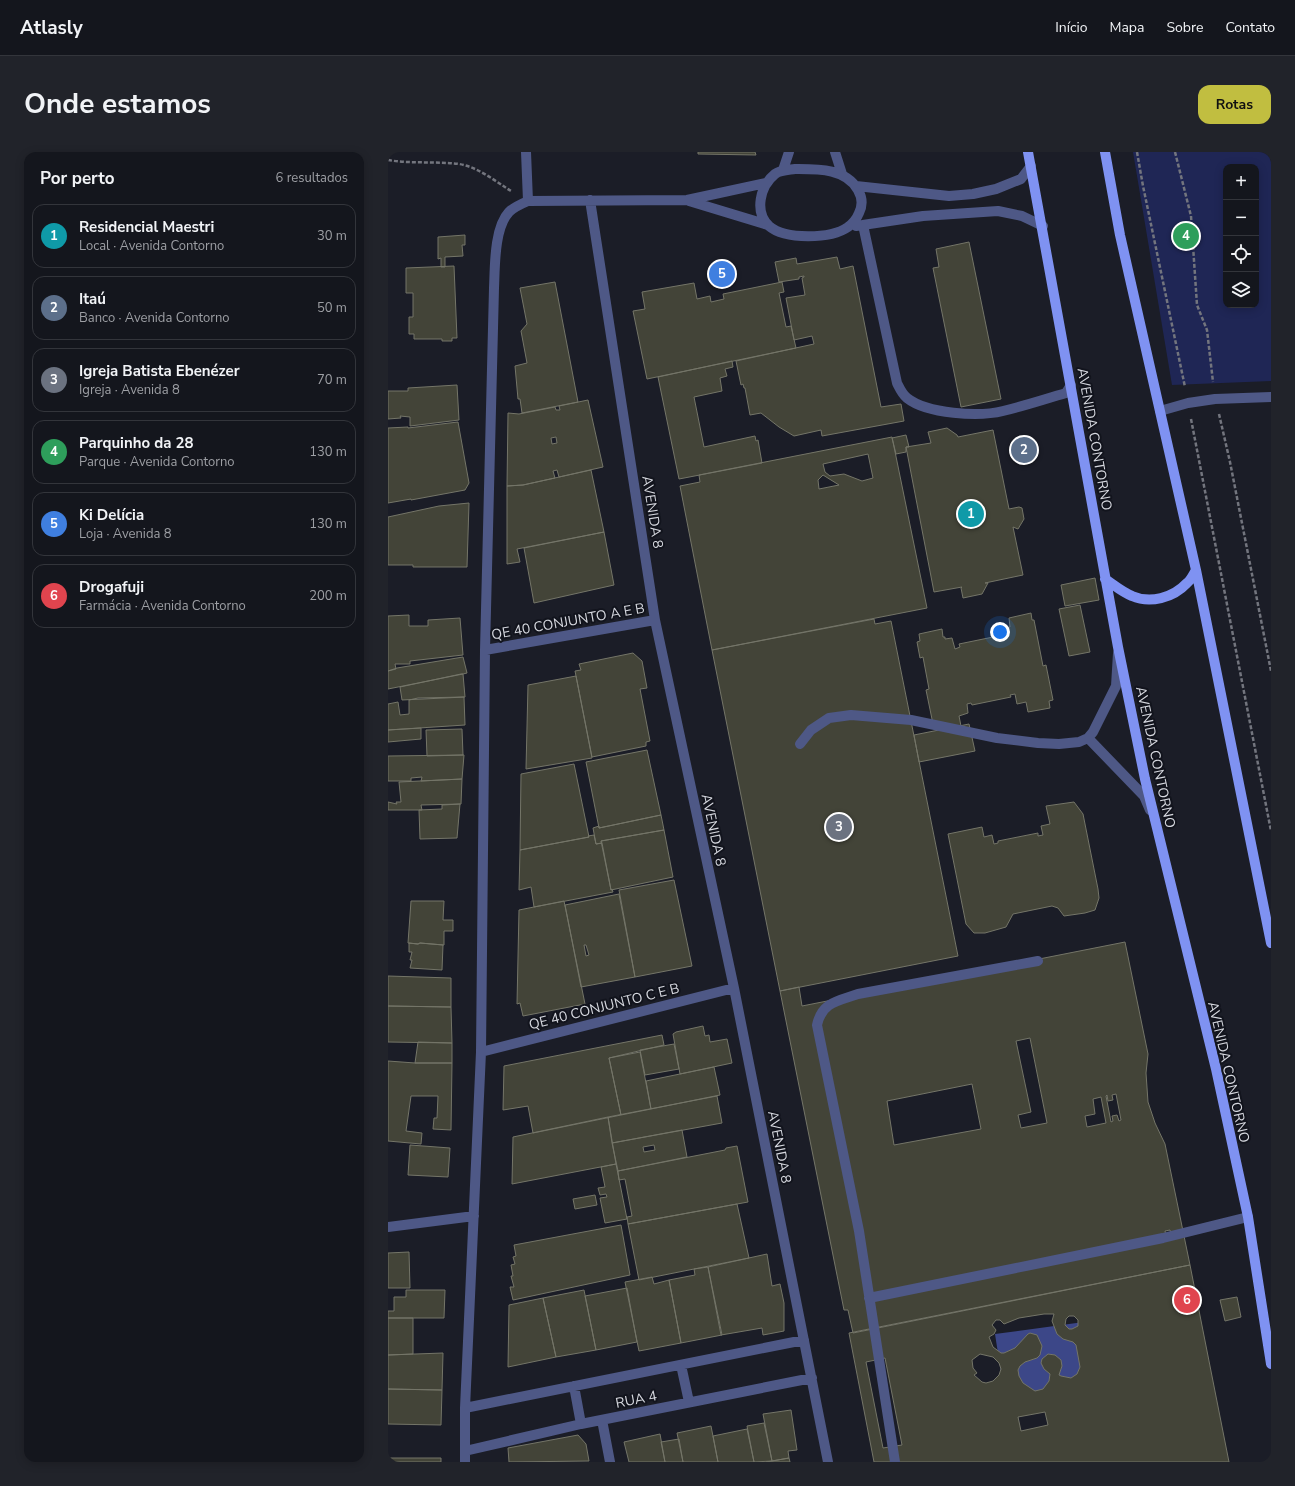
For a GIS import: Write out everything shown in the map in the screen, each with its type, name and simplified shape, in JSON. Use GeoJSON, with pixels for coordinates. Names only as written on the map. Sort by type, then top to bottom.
{"type":"FeatureCollection","features":[{"type":"Feature","properties":{"kind":"main road","name":"AVENIDA CONTORNO"},"geometry":{"type":"LineString","coordinates":[[1028,152],[1043,226],[1118,647],[1145,779],[1216,1069],[1248,1217],[1271,1364]]}},
{"type":"Feature","properties":{"kind":"main road"},"geometry":{"type":"LineString","coordinates":[[1105,152],[1120,235],[1196,570],[1271,943]]}},
{"type":"Feature","properties":{"kind":"main road"},"geometry":{"type":"LineString","coordinates":[[1105,579],[1132,597],[1147,600],[1162,598],[1176,593],[1188,583],[1196,570]]}},
{"type":"Feature","properties":{"kind":"street"},"geometry":{"type":"LineString","coordinates":[[526,152],[528,201]]}},
{"type":"Feature","properties":{"kind":"street"},"geometry":{"type":"LineString","coordinates":[[783,170],[789,152]]}},
{"type":"Feature","properties":{"kind":"street"},"geometry":{"type":"LineString","coordinates":[[835,152],[842,174]]}},
{"type":"Feature","properties":{"kind":"street"},"geometry":{"type":"LineString","coordinates":[[856,186],[949,196],[973,194],[996,189],[1021,179],[1031,166]]}},
{"type":"Feature","properties":{"kind":"street"},"geometry":{"type":"LineString","coordinates":[[768,225],[762,213],[760,201],[766,183],[775,174],[783,170],[795,168],[827,170],[842,174],[856,186],[861,196],[862,206],[859,213],[848,227]]}},
{"type":"Feature","properties":{"kind":"street"},"geometry":{"type":"LineString","coordinates":[[465,1462],[465,1408],[481,1052],[485,650],[495,264],[498,236],[501,224],[508,214],[515,207],[528,201],[687,200],[766,183]]}},
{"type":"Feature","properties":{"kind":"street","name":"AVENIDA 8"},"geometry":{"type":"LineString","coordinates":[[590,200],[656,620],[734,988],[828,1462]]}},
{"type":"Feature","properties":{"kind":"street"},"geometry":{"type":"LineString","coordinates":[[687,200],[768,225],[777,231],[791,235],[810,236],[828,234],[848,227],[924,216],[998,212],[1022,216],[1043,226]]}},
{"type":"Feature","properties":{"kind":"street"},"geometry":{"type":"LineString","coordinates":[[863,225],[897,383],[901,392],[908,399],[932,410],[962,414],[1002,412],[1066,393],[1071,385]]}},
{"type":"Feature","properties":{"kind":"street"},"geometry":{"type":"LineString","coordinates":[[1160,410],[1188,403],[1229,397],[1271,397]]}},
{"type":"Feature","properties":{"kind":"street","name":"QE 40 CONJUNTO A E B"},"geometry":{"type":"LineString","coordinates":[[485,650],[656,620]]}},
{"type":"Feature","properties":{"kind":"street"},"geometry":{"type":"LineString","coordinates":[[800,744],[811,730],[829,718],[851,715],[911,720],[997,738],[1038,743],[1059,744],[1080,742],[1088,738],[1093,732],[1116,686],[1118,647]]}},
{"type":"Feature","properties":{"kind":"street"},"geometry":{"type":"LineString","coordinates":[[1088,738],[1144,796],[1155,822]]}},
{"type":"Feature","properties":{"kind":"street"},"geometry":{"type":"LineString","coordinates":[[894,1462],[859,1232],[817,1025],[820,1015],[830,1004],[858,994],[1038,961]]}},
{"type":"Feature","properties":{"kind":"street","name":"QE 40 CONJUNTO C E B"},"geometry":{"type":"LineString","coordinates":[[481,1052],[734,988]]}},
{"type":"Feature","properties":{"kind":"street"},"geometry":{"type":"LineString","coordinates":[[388,1226],[474,1216]]}},
{"type":"Feature","properties":{"kind":"street"},"geometry":{"type":"LineString","coordinates":[[869,1298],[1163,1238],[1248,1217]]}},
{"type":"Feature","properties":{"kind":"street","name":"RUA 4"},"geometry":{"type":"LineString","coordinates":[[465,1408],[804,1340]]}},
{"type":"Feature","properties":{"kind":"street"},"geometry":{"type":"LineString","coordinates":[[681,1365],[690,1402]]}},
{"type":"Feature","properties":{"kind":"street","name":"RUA 4"},"geometry":{"type":"LineString","coordinates":[[465,1451],[581,1424],[812,1378]]}},
{"type":"Feature","properties":{"kind":"street"},"geometry":{"type":"LineString","coordinates":[[574,1386],[581,1424]]}},
{"type":"Feature","properties":{"kind":"street"},"geometry":{"type":"LineString","coordinates":[[602,1420],[610,1462]]}},
{"type":"Feature","properties":{"kind":"path"},"geometry":{"type":"LineString","coordinates":[[1137,152],[1142,186],[1188,403],[1271,831]]}},
{"type":"Feature","properties":{"kind":"path"},"geometry":{"type":"LineString","coordinates":[[388,160],[402,162],[460,164],[480,172],[528,201]]}},
{"type":"Feature","properties":{"kind":"shaded area"},"geometry":{"type":"Polygon","coordinates":[[[1133,152],[1271,152],[1271,381],[1172,385],[1133,152]]]}},
{"type":"Feature","properties":{"kind":"shaded area"},"geometry":{"type":"Polygon","coordinates":[[[1091,1321],[1101,1391],[1006,1405],[995,1334],[1091,1321]]]}},
{"type":"Feature","properties":{"kind":"building"},"geometry":{"type":"Polygon","coordinates":[[[698,152],[755,152],[756,155],[698,154],[698,152]]]}},
{"type":"Feature","properties":{"kind":"building"},"geometry":{"type":"Polygon","coordinates":[[[465,235],[465,245],[462,245],[463,256],[445,257],[445,267],[441,267],[441,258],[438,259],[438,237],[465,235]]]}},
{"type":"Feature","properties":{"kind":"building"},"geometry":{"type":"Polygon","coordinates":[[[969,242],[1001,399],[961,407],[933,268],[939,267],[936,249],[969,242]]]}},
{"type":"Feature","properties":{"kind":"building"},"geometry":{"type":"Polygon","coordinates":[[[837,257],[840,269],[853,266],[881,407],[901,404],[904,421],[822,436],[821,430],[794,436],[761,413],[750,415],[745,388],[743,384],[741,385],[736,361],[814,344],[812,336],[794,340],[786,298],[805,295],[802,278],[804,276],[799,277],[799,279],[779,282],[775,262],[796,258],[797,264],[837,257]]]}},
{"type":"Feature","properties":{"kind":"building"},"geometry":{"type":"Polygon","coordinates":[[[454,266],[457,338],[452,338],[452,341],[442,341],[442,339],[414,339],[414,334],[409,334],[409,317],[413,317],[413,293],[406,293],[406,268],[454,266]]]}},
{"type":"Feature","properties":{"kind":"building"},"geometry":{"type":"Polygon","coordinates":[[[555,282],[578,402],[522,413],[520,399],[518,399],[515,366],[527,363],[521,331],[527,324],[520,288],[555,282]]]}},
{"type":"Feature","properties":{"kind":"building"},"geometry":{"type":"Polygon","coordinates":[[[782,282],[784,292],[779,293],[786,327],[791,326],[796,348],[647,379],[633,311],[645,309],[642,292],[694,283],[697,299],[710,296],[711,302],[724,299],[723,294],[782,282]]]}},
{"type":"Feature","properties":{"kind":"building"},"geometry":{"type":"Polygon","coordinates":[[[732,361],[733,367],[725,369],[727,376],[720,378],[722,391],[694,397],[704,447],[755,436],[756,441],[758,440],[762,463],[679,479],[658,377],[732,361]]]}},
{"type":"Feature","properties":{"kind":"building"},"geometry":{"type":"Polygon","coordinates":[[[457,385],[459,420],[410,426],[410,417],[400,416],[401,418],[388,419],[388,391],[408,391],[408,388],[457,385]]]}},
{"type":"Feature","properties":{"kind":"building"},"geometry":{"type":"Polygon","coordinates":[[[588,400],[603,467],[559,477],[557,470],[553,471],[555,478],[523,485],[507,486],[508,413],[519,414],[555,407],[556,410],[560,410],[559,406],[588,400]],[[556,437],[551,438],[552,444],[557,443],[556,437]]]}},
{"type":"Feature","properties":{"kind":"building"},"geometry":{"type":"Polygon","coordinates":[[[458,422],[469,483],[465,490],[388,503],[388,428],[408,428],[458,422]]]}},
{"type":"Feature","properties":{"kind":"building"},"geometry":{"type":"Polygon","coordinates":[[[947,428],[958,437],[993,430],[1009,509],[1019,507],[1022,508],[1024,519],[1018,529],[1013,527],[1023,575],[985,583],[988,583],[982,594],[963,598],[962,587],[934,592],[906,447],[931,443],[928,432],[947,428]]]}},
{"type":"Feature","properties":{"kind":"building"},"geometry":{"type":"Polygon","coordinates":[[[906,435],[909,447],[906,447],[906,452],[896,454],[892,438],[906,435]]]}},
{"type":"Feature","properties":{"kind":"building"},"geometry":{"type":"Polygon","coordinates":[[[892,437],[927,608],[712,650],[680,486],[700,482],[699,475],[892,437]],[[868,454],[823,464],[825,472],[830,476],[844,474],[862,481],[873,478],[868,454]],[[823,475],[818,480],[819,489],[839,485],[823,475]]]}},
{"type":"Feature","properties":{"kind":"building"},"geometry":{"type":"Polygon","coordinates":[[[591,470],[604,532],[517,549],[520,562],[507,564],[507,486],[523,485],[591,470]]]}},
{"type":"Feature","properties":{"kind":"building"},"geometry":{"type":"Polygon","coordinates":[[[469,503],[467,567],[413,567],[413,565],[388,565],[388,517],[439,506],[469,503]]]}},
{"type":"Feature","properties":{"kind":"building"},"geometry":{"type":"Polygon","coordinates":[[[604,532],[614,585],[534,603],[524,548],[604,532]]]}},
{"type":"Feature","properties":{"kind":"building"},"geometry":{"type":"Polygon","coordinates":[[[1095,578],[1099,600],[1065,606],[1061,585],[1095,578]]]}},
{"type":"Feature","properties":{"kind":"building"},"geometry":{"type":"Polygon","coordinates":[[[1080,605],[1090,652],[1069,656],[1059,609],[1080,605]]]}},
{"type":"Feature","properties":{"kind":"building"},"geometry":{"type":"Polygon","coordinates":[[[1031,613],[1032,620],[1034,620],[1043,666],[1046,665],[1053,700],[1049,701],[1050,708],[1028,712],[1026,702],[1017,704],[1015,694],[1010,695],[1011,697],[972,705],[971,703],[967,704],[968,713],[959,716],[961,726],[933,724],[926,690],[929,689],[923,657],[920,658],[917,642],[920,641],[919,634],[942,629],[943,637],[945,637],[945,639],[952,638],[955,649],[960,647],[959,644],[998,636],[998,639],[1004,638],[1002,628],[1010,627],[1009,618],[1031,613]]]}},
{"type":"Feature","properties":{"kind":"building"},"geometry":{"type":"Polygon","coordinates":[[[409,615],[409,626],[428,626],[428,620],[460,618],[463,655],[410,661],[410,664],[395,664],[396,669],[388,671],[388,616],[409,615]]]}},
{"type":"Feature","properties":{"kind":"building"},"geometry":{"type":"Polygon","coordinates":[[[874,619],[875,624],[891,621],[958,956],[780,991],[712,650],[874,619]]]}},
{"type":"Feature","properties":{"kind":"building"},"geometry":{"type":"Polygon","coordinates":[[[633,653],[642,661],[647,688],[640,689],[650,741],[646,742],[646,746],[592,757],[575,671],[581,670],[579,664],[633,653]]]}},
{"type":"Feature","properties":{"kind":"building"},"geometry":{"type":"Polygon","coordinates":[[[463,657],[467,673],[388,689],[388,671],[397,668],[463,657]]]}},
{"type":"Feature","properties":{"kind":"building"},"geometry":{"type":"Polygon","coordinates":[[[463,674],[465,697],[402,700],[400,687],[463,674]]]}},
{"type":"Feature","properties":{"kind":"building"},"geometry":{"type":"Polygon","coordinates":[[[576,676],[592,758],[526,769],[528,685],[576,676]]]}},
{"type":"Feature","properties":{"kind":"building"},"geometry":{"type":"Polygon","coordinates":[[[464,697],[465,725],[388,730],[388,704],[398,702],[400,715],[409,714],[409,700],[418,698],[464,697]]]}},
{"type":"Feature","properties":{"kind":"building"},"geometry":{"type":"Polygon","coordinates":[[[969,724],[975,751],[919,762],[914,735],[969,724]]]}},
{"type":"Feature","properties":{"kind":"building"},"geometry":{"type":"Polygon","coordinates":[[[421,728],[421,739],[388,742],[388,730],[421,728]]]}},
{"type":"Feature","properties":{"kind":"building"},"geometry":{"type":"Polygon","coordinates":[[[462,729],[463,755],[427,756],[426,730],[462,729]]]}},
{"type":"Feature","properties":{"kind":"building"},"geometry":{"type":"Polygon","coordinates":[[[647,750],[661,815],[599,828],[586,762],[647,750]]]}},
{"type":"Feature","properties":{"kind":"building"},"geometry":{"type":"Polygon","coordinates":[[[464,755],[462,779],[421,781],[422,777],[411,778],[411,781],[388,781],[388,756],[464,755]]]}},
{"type":"Feature","properties":{"kind":"building"},"geometry":{"type":"Polygon","coordinates":[[[574,764],[589,837],[520,850],[521,774],[574,764]]]}},
{"type":"Feature","properties":{"kind":"building"},"geometry":{"type":"Polygon","coordinates":[[[462,779],[461,804],[421,805],[422,810],[388,810],[388,802],[397,804],[396,802],[401,802],[399,782],[462,779]]]}},
{"type":"Feature","properties":{"kind":"building"},"geometry":{"type":"Polygon","coordinates":[[[1074,802],[1083,814],[1098,889],[1099,898],[1095,910],[1064,916],[1058,908],[1052,906],[1013,914],[1006,927],[985,933],[974,933],[966,924],[948,834],[982,827],[984,837],[992,835],[994,844],[998,843],[998,841],[1038,833],[1038,836],[1043,835],[1041,826],[1050,824],[1046,806],[1074,802]]]}},
{"type":"Feature","properties":{"kind":"building"},"geometry":{"type":"Polygon","coordinates":[[[460,804],[457,838],[420,839],[419,810],[442,809],[442,805],[460,804]]]}},
{"type":"Feature","properties":{"kind":"building"},"geometry":{"type":"Polygon","coordinates":[[[661,815],[664,830],[601,841],[602,843],[596,844],[593,828],[661,815]]]}},
{"type":"Feature","properties":{"kind":"building"},"geometry":{"type":"Polygon","coordinates":[[[664,830],[673,877],[611,890],[601,841],[664,830]]]}},
{"type":"Feature","properties":{"kind":"building"},"geometry":{"type":"Polygon","coordinates":[[[594,835],[596,844],[602,843],[611,890],[612,889],[613,892],[534,907],[531,887],[519,890],[520,850],[594,835]]]}},
{"type":"Feature","properties":{"kind":"building"},"geometry":{"type":"Polygon","coordinates":[[[674,880],[692,966],[635,977],[619,890],[674,880]]]}},
{"type":"Feature","properties":{"kind":"building"},"geometry":{"type":"Polygon","coordinates":[[[619,894],[635,977],[581,987],[565,905],[619,894]],[[584,945],[586,956],[589,955],[586,945],[584,945]]]}},
{"type":"Feature","properties":{"kind":"building"},"geometry":{"type":"Polygon","coordinates":[[[411,901],[444,901],[443,920],[453,920],[453,931],[444,931],[444,945],[408,943],[411,901]]]}},
{"type":"Feature","properties":{"kind":"building"},"geometry":{"type":"Polygon","coordinates":[[[564,901],[585,1004],[523,1016],[520,1003],[517,1004],[519,910],[564,901]]]}},
{"type":"Feature","properties":{"kind":"building"},"geometry":{"type":"Polygon","coordinates":[[[1125,942],[1148,1054],[1146,1073],[1148,1102],[1155,1123],[1165,1144],[1190,1265],[853,1333],[848,1310],[844,1310],[780,991],[799,987],[802,1006],[1125,942]],[[1030,1038],[1016,1041],[1031,1112],[1018,1115],[1021,1128],[1047,1123],[1030,1038]],[[972,1084],[887,1101],[894,1145],[981,1129],[972,1084]],[[1116,1094],[1112,1095],[1113,1100],[1108,1101],[1107,1095],[1106,1096],[1111,1122],[1113,1121],[1112,1116],[1117,1115],[1119,1121],[1121,1120],[1116,1094]],[[1101,1097],[1093,1099],[1095,1114],[1085,1116],[1087,1127],[1106,1123],[1101,1097]],[[1170,1230],[1165,1231],[1166,1236],[1171,1235],[1170,1230]]]}},
{"type":"Feature","properties":{"kind":"building"},"geometry":{"type":"Polygon","coordinates":[[[409,943],[443,945],[442,970],[410,968],[412,952],[409,952],[409,943]]]}},
{"type":"Feature","properties":{"kind":"building"},"geometry":{"type":"Polygon","coordinates":[[[388,976],[451,978],[451,1007],[388,1006],[388,976]]]}},
{"type":"Feature","properties":{"kind":"building"},"geometry":{"type":"Polygon","coordinates":[[[388,1006],[451,1007],[452,1043],[388,1042],[388,1006]]]}},
{"type":"Feature","properties":{"kind":"building"},"geometry":{"type":"Polygon","coordinates":[[[703,1026],[705,1036],[709,1035],[710,1042],[727,1039],[732,1063],[680,1074],[673,1034],[703,1026]]]}},
{"type":"Feature","properties":{"kind":"building"},"geometry":{"type":"Polygon","coordinates":[[[662,1035],[664,1045],[609,1058],[621,1115],[533,1133],[528,1106],[503,1110],[504,1066],[662,1035]]]}},
{"type":"Feature","properties":{"kind":"building"},"geometry":{"type":"Polygon","coordinates":[[[418,1042],[452,1043],[452,1063],[415,1063],[418,1042]]]}},
{"type":"Feature","properties":{"kind":"building"},"geometry":{"type":"Polygon","coordinates":[[[674,1044],[679,1069],[645,1075],[640,1050],[674,1044]]]}},
{"type":"Feature","properties":{"kind":"building"},"geometry":{"type":"Polygon","coordinates":[[[640,1052],[651,1109],[621,1115],[609,1058],[640,1052]]]}},
{"type":"Feature","properties":{"kind":"building"},"geometry":{"type":"Polygon","coordinates":[[[388,1061],[452,1063],[451,1130],[433,1129],[434,1118],[437,1118],[438,1096],[411,1096],[406,1131],[422,1133],[421,1144],[388,1141],[388,1061]]]}},
{"type":"Feature","properties":{"kind":"building"},"geometry":{"type":"Polygon","coordinates":[[[714,1067],[720,1095],[651,1109],[646,1081],[714,1067]]]}},
{"type":"Feature","properties":{"kind":"building"},"geometry":{"type":"Polygon","coordinates":[[[717,1096],[722,1123],[612,1143],[608,1117],[717,1096]]]}},
{"type":"Feature","properties":{"kind":"building"},"geometry":{"type":"Polygon","coordinates":[[[608,1117],[616,1164],[512,1184],[513,1137],[608,1117]]]}},
{"type":"Feature","properties":{"kind":"building"},"geometry":{"type":"Polygon","coordinates":[[[682,1130],[687,1157],[618,1171],[612,1143],[682,1130]],[[654,1145],[643,1147],[644,1152],[655,1150],[654,1145]]]}},
{"type":"Feature","properties":{"kind":"building"},"geometry":{"type":"Polygon","coordinates":[[[410,1145],[450,1148],[448,1177],[408,1175],[410,1145]]]}},
{"type":"Feature","properties":{"kind":"building"},"geometry":{"type":"Polygon","coordinates":[[[737,1146],[748,1202],[628,1224],[627,1217],[632,1216],[625,1179],[619,1180],[618,1171],[725,1150],[726,1148],[737,1146]]]}},
{"type":"Feature","properties":{"kind":"building"},"geometry":{"type":"Polygon","coordinates":[[[616,1164],[627,1219],[605,1223],[600,1198],[607,1197],[606,1194],[600,1195],[598,1188],[605,1187],[601,1167],[616,1164]]]}},
{"type":"Feature","properties":{"kind":"building"},"geometry":{"type":"Polygon","coordinates":[[[595,1195],[597,1205],[575,1209],[573,1199],[595,1195]]]}},
{"type":"Feature","properties":{"kind":"building"},"geometry":{"type":"Polygon","coordinates":[[[737,1204],[749,1258],[639,1280],[628,1224],[737,1204]]]}},
{"type":"Feature","properties":{"kind":"building"},"geometry":{"type":"Polygon","coordinates":[[[621,1225],[630,1275],[513,1300],[510,1287],[514,1287],[511,1276],[513,1276],[511,1265],[515,1264],[513,1257],[516,1256],[514,1245],[621,1225]]]}},
{"type":"Feature","properties":{"kind":"building"},"geometry":{"type":"Polygon","coordinates":[[[409,1252],[410,1288],[388,1288],[388,1253],[409,1252]]]}},
{"type":"Feature","properties":{"kind":"building"},"geometry":{"type":"Polygon","coordinates":[[[767,1254],[772,1286],[780,1284],[784,1303],[784,1331],[763,1335],[762,1328],[721,1335],[708,1267],[767,1254]]]}},
{"type":"Feature","properties":{"kind":"building"},"geometry":{"type":"Polygon","coordinates":[[[1190,1265],[1229,1462],[874,1462],[849,1333],[1190,1265]],[[1054,1314],[1019,1318],[1004,1324],[1000,1320],[996,1320],[992,1325],[996,1330],[994,1334],[989,1337],[993,1347],[1001,1353],[1004,1353],[1015,1348],[1028,1334],[1030,1333],[1037,1335],[1042,1346],[1040,1355],[1020,1366],[1018,1370],[1019,1376],[1023,1383],[1035,1391],[1043,1389],[1049,1381],[1050,1374],[1044,1369],[1041,1363],[1042,1359],[1048,1354],[1055,1355],[1061,1360],[1062,1366],[1059,1375],[1071,1378],[1077,1374],[1080,1367],[1076,1345],[1073,1342],[1063,1339],[1057,1334],[1052,1321],[1054,1314]],[[1069,1316],[1066,1319],[1065,1325],[1069,1329],[1078,1326],[1078,1320],[1074,1316],[1069,1316]],[[980,1354],[972,1360],[973,1368],[977,1373],[974,1375],[982,1382],[986,1383],[993,1381],[999,1375],[1001,1369],[999,1363],[993,1357],[980,1354]],[[885,1358],[866,1362],[883,1448],[902,1445],[885,1358]],[[1045,1412],[1018,1417],[1021,1431],[1048,1425],[1045,1412]]]}},
{"type":"Feature","properties":{"kind":"building"},"geometry":{"type":"Polygon","coordinates":[[[708,1267],[722,1335],[681,1343],[669,1280],[695,1275],[694,1269],[708,1267]]]}},
{"type":"Feature","properties":{"kind":"building"},"geometry":{"type":"Polygon","coordinates":[[[652,1277],[654,1284],[669,1280],[681,1343],[639,1351],[625,1282],[652,1277]]]}},
{"type":"Feature","properties":{"kind":"building"},"geometry":{"type":"Polygon","coordinates":[[[627,1288],[637,1342],[596,1350],[585,1296],[627,1288]]]}},
{"type":"Feature","properties":{"kind":"building"},"geometry":{"type":"Polygon","coordinates":[[[406,1290],[445,1290],[444,1318],[388,1318],[388,1311],[394,1311],[394,1297],[406,1297],[406,1290]]]}},
{"type":"Feature","properties":{"kind":"building"},"geometry":{"type":"Polygon","coordinates":[[[584,1290],[596,1350],[556,1357],[543,1298],[584,1290]]]}},
{"type":"Feature","properties":{"kind":"building"},"geometry":{"type":"Polygon","coordinates":[[[1237,1297],[1241,1317],[1225,1321],[1220,1300],[1237,1297]]]}},
{"type":"Feature","properties":{"kind":"building"},"geometry":{"type":"Polygon","coordinates":[[[543,1298],[556,1357],[508,1367],[509,1305],[543,1298]]]}},
{"type":"Feature","properties":{"kind":"building"},"geometry":{"type":"Polygon","coordinates":[[[388,1318],[413,1318],[413,1354],[388,1355],[388,1318]]]}},
{"type":"Feature","properties":{"kind":"building"},"geometry":{"type":"Polygon","coordinates":[[[443,1353],[442,1390],[388,1389],[388,1355],[443,1353]]]}},
{"type":"Feature","properties":{"kind":"building"},"geometry":{"type":"Polygon","coordinates":[[[388,1389],[442,1390],[441,1425],[388,1424],[388,1389]]]}},
{"type":"Feature","properties":{"kind":"building"},"geometry":{"type":"Polygon","coordinates":[[[791,1410],[797,1450],[788,1451],[789,1458],[772,1461],[763,1414],[791,1410]]]}},
{"type":"Feature","properties":{"kind":"building"},"geometry":{"type":"Polygon","coordinates":[[[764,1423],[772,1461],[754,1462],[747,1426],[764,1423]]]}},
{"type":"Feature","properties":{"kind":"building"},"geometry":{"type":"Polygon","coordinates":[[[711,1426],[718,1462],[683,1462],[677,1433],[711,1426]]]}},
{"type":"Feature","properties":{"kind":"building"},"geometry":{"type":"Polygon","coordinates":[[[747,1429],[754,1462],[718,1462],[713,1436],[747,1429]]]}},
{"type":"Feature","properties":{"kind":"building"},"geometry":{"type":"Polygon","coordinates":[[[660,1434],[665,1462],[629,1462],[624,1442],[660,1434]]]}},
{"type":"Feature","properties":{"kind":"building"},"geometry":{"type":"Polygon","coordinates":[[[578,1435],[586,1444],[589,1461],[509,1462],[508,1448],[578,1435]]]}},
{"type":"Feature","properties":{"kind":"building"},"geometry":{"type":"Polygon","coordinates":[[[679,1439],[683,1462],[665,1462],[661,1442],[679,1439]]]}},
{"type":"Feature","properties":{"kind":"building"},"geometry":{"type":"Polygon","coordinates":[[[388,1458],[441,1458],[441,1462],[388,1462],[388,1458]]]}},
{"type":"Feature","properties":{"kind":"building"},"geometry":{"type":"Polygon","coordinates":[[[789,1458],[790,1462],[766,1462],[772,1461],[789,1458]]]}},
{"type":"Feature","properties":{"kind":"place","name":"Parquinho da 28"},"geometry":{"type":"Point","coordinates":[1186,236]}},
{"type":"Feature","properties":{"kind":"place","name":"Ki Delícia"},"geometry":{"type":"Point","coordinates":[722,274]}},
{"type":"Feature","properties":{"kind":"place","name":"Itaú"},"geometry":{"type":"Point","coordinates":[1024,450]}},
{"type":"Feature","properties":{"kind":"place","name":"Residencial Maestri"},"geometry":{"type":"Point","coordinates":[971,514]}},
{"type":"Feature","properties":{"kind":"place","name":"Igreja Batista Ebenézer"},"geometry":{"type":"Point","coordinates":[839,827]}},
{"type":"Feature","properties":{"kind":"place","name":"Drogafuji"},"geometry":{"type":"Point","coordinates":[1187,1300]}}]}
